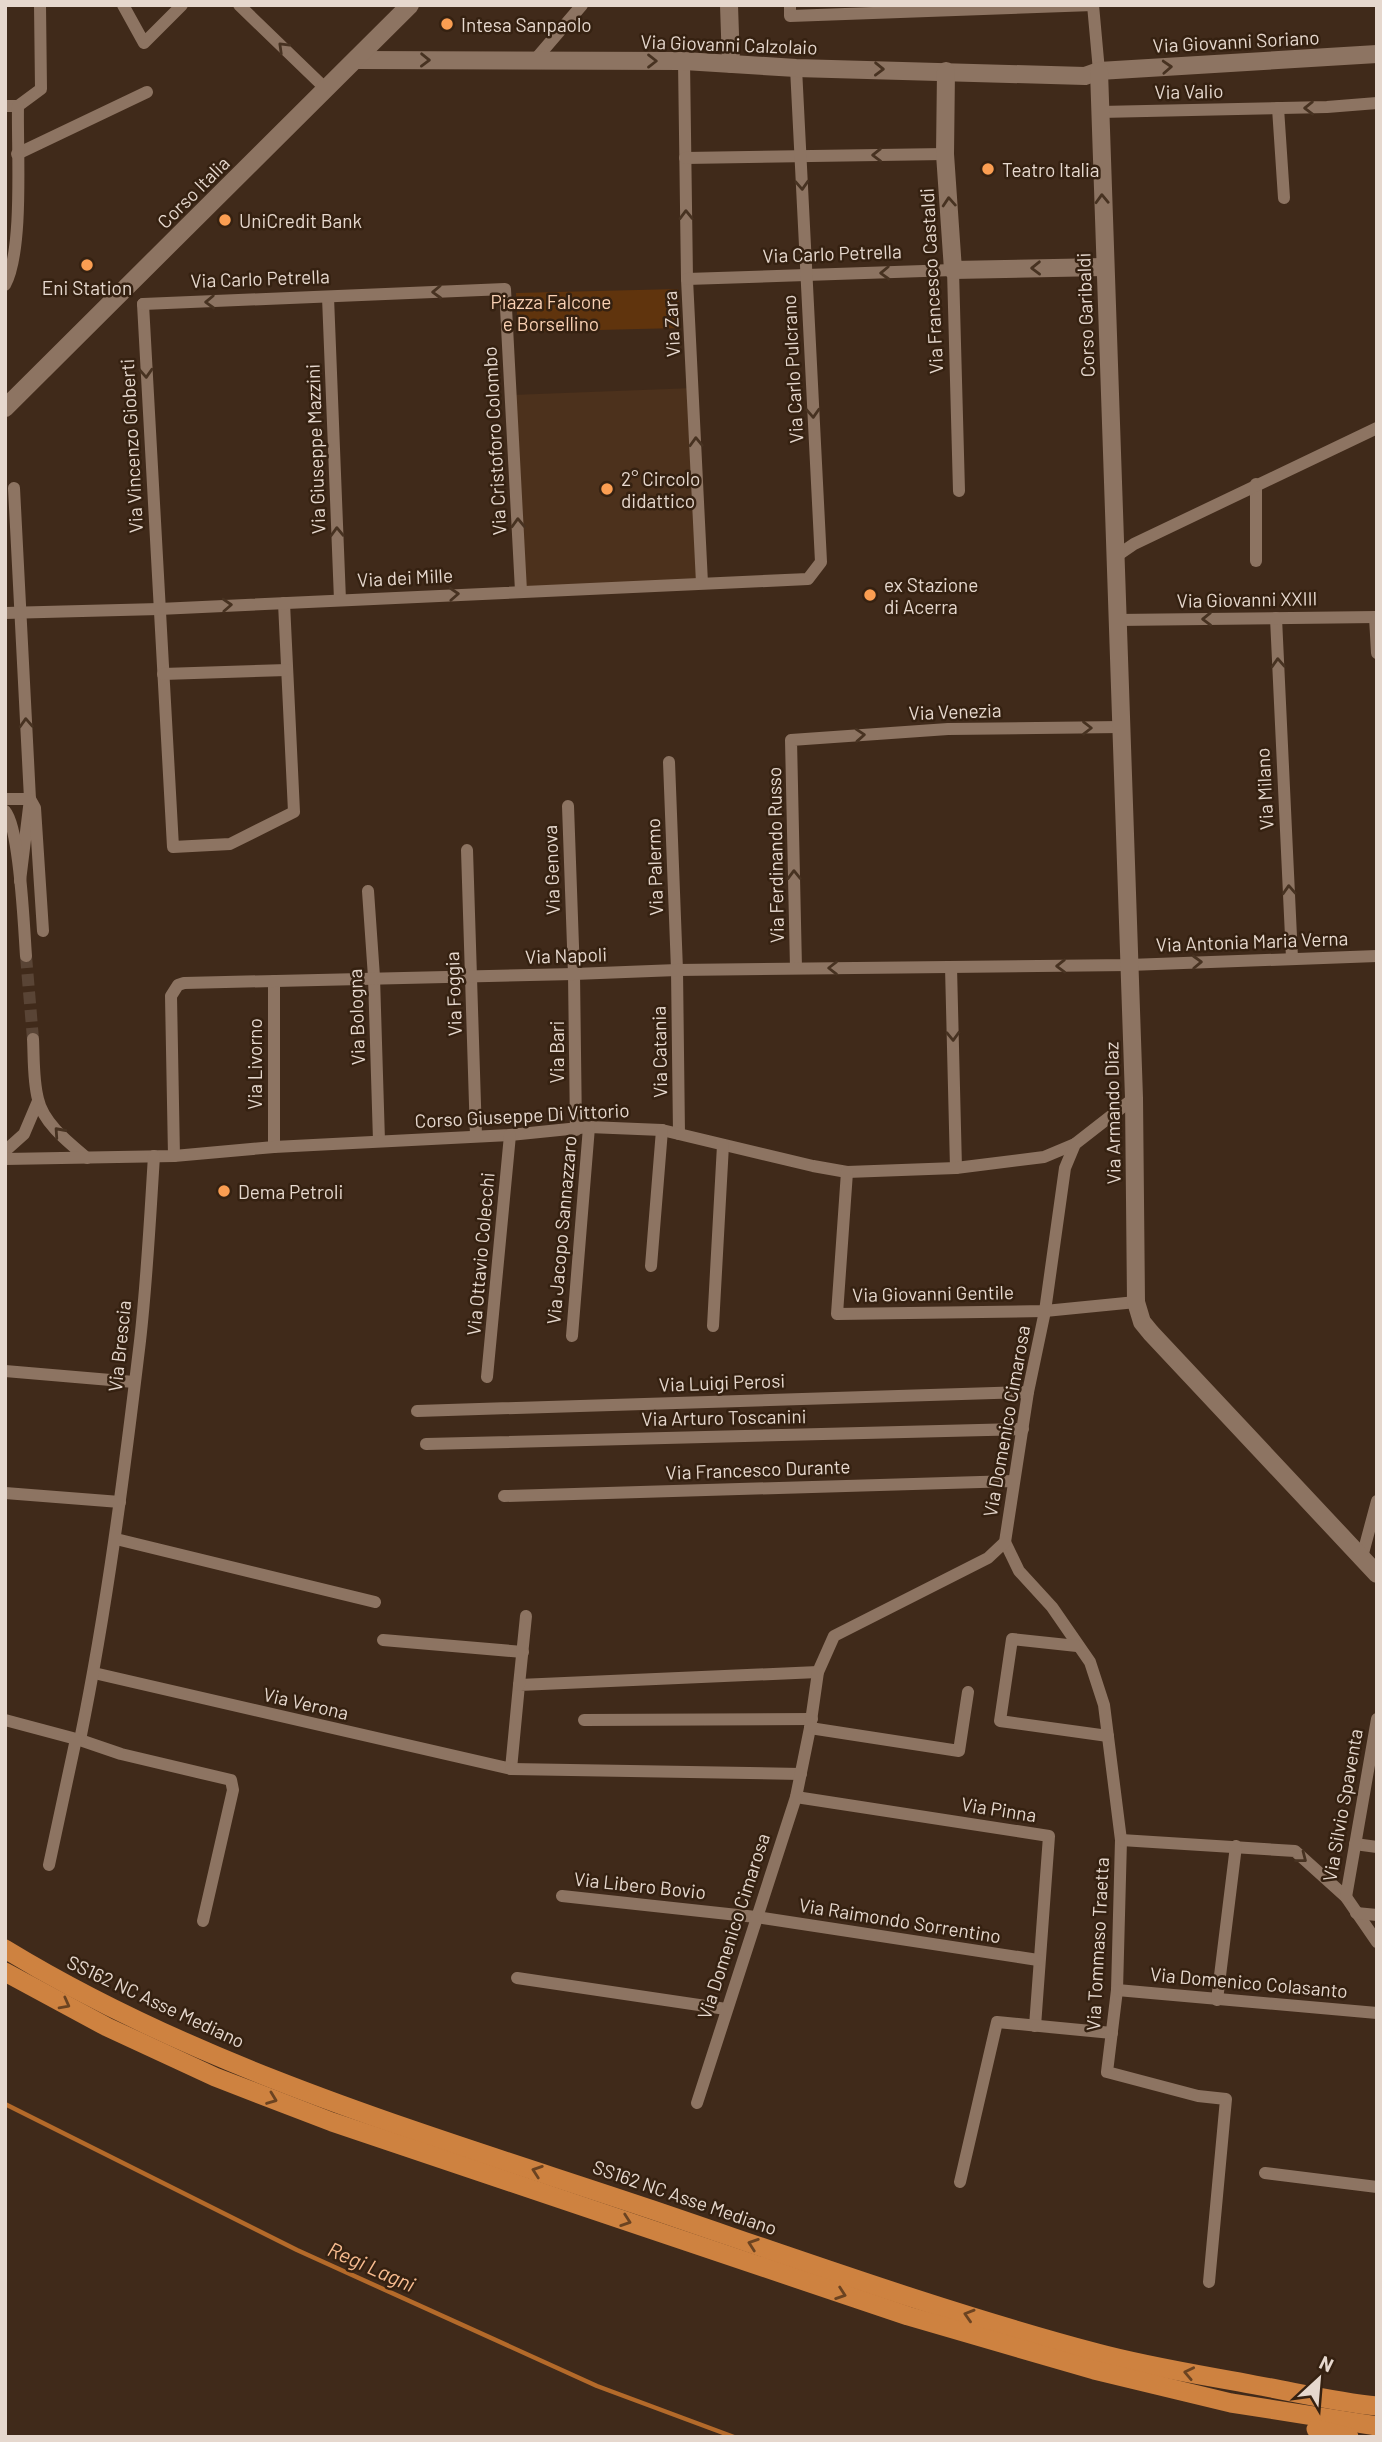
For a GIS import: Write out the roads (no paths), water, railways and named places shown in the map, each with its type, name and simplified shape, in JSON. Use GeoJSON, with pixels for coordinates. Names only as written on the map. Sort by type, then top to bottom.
{"type":"FeatureCollection","features":[{"type":"Feature","properties":{"kind":"highway","name":"SS162 NC Asse Mediano"},"geometry":{"type":"LineString","coordinates":[[5,1949],[43,1972],[146,2025],[263,2075],[435,2137],[912,2298],[1099,2353],[1228,2380],[1377,2406]]}},
{"type":"Feature","properties":{"kind":"highway"},"geometry":{"type":"LineString","coordinates":[[5,1972],[107,2026],[215,2077],[332,2122],[908,2316],[1094,2370],[1231,2403],[1349,2437]]}},
{"type":"Feature","properties":{"kind":"highway"},"geometry":{"type":"LineString","coordinates":[[1228,2380],[1377,2393]]}},
{"type":"Feature","properties":{"kind":"highway"},"geometry":{"type":"LineString","coordinates":[[1231,2403],[1377,2426]]}},
{"type":"Feature","properties":{"kind":"main road","name":"Corso Italia"},"geometry":{"type":"LineString","coordinates":[[5,408],[410,5]]}},
{"type":"Feature","properties":{"kind":"main road"},"geometry":{"type":"LineString","coordinates":[[729,5],[731,64]]}},
{"type":"Feature","properties":{"kind":"main road","name":"Via Giovanni Soriano"},"geometry":{"type":"LineString","coordinates":[[1099,71],[1377,54]]}},
{"type":"Feature","properties":{"kind":"main road","name":"Via Giovanni Calzolaio"},"geometry":{"type":"LineString","coordinates":[[356,60],[684,61],[796,68],[1085,76],[1099,71]]}},
{"type":"Feature","properties":{"kind":"main road","name":"Via Francesco Castaldi"},"geometry":{"type":"LineString","coordinates":[[946,71],[945,154],[953,270]]}},
{"type":"Feature","properties":{"kind":"main road","name":"Corso Garibaldi"},"geometry":{"type":"LineString","coordinates":[[1099,71],[1115,557]]}},
{"type":"Feature","properties":{"kind":"main road","name":"Via Carlo Petrella"},"geometry":{"type":"LineString","coordinates":[[953,270],[1104,267]]}},
{"type":"Feature","properties":{"kind":"main road","name":"Via Armando Diaz"},"geometry":{"type":"LineString","coordinates":[[1115,557],[1134,1098],[1136,1302],[1142,1322],[1151,1333],[1377,1574]]}},
{"type":"Feature","properties":{"kind":"street"},"geometry":{"type":"LineString","coordinates":[[5,285],[12,273],[16,231],[17,154],[11,106],[41,89],[40,5]]}},
{"type":"Feature","properties":{"kind":"street"},"geometry":{"type":"LineString","coordinates":[[123,5],[144,43],[182,5]]}},
{"type":"Feature","properties":{"kind":"street"},"geometry":{"type":"LineString","coordinates":[[239,5],[326,89]]}},
{"type":"Feature","properties":{"kind":"street"},"geometry":{"type":"LineString","coordinates":[[534,61],[582,5]]}},
{"type":"Feature","properties":{"kind":"street"},"geometry":{"type":"LineString","coordinates":[[790,11],[1093,5],[1099,71]]}},
{"type":"Feature","properties":{"kind":"street","name":"Via Zara"},"geometry":{"type":"LineString","coordinates":[[684,61],[687,279],[702,583]]}},
{"type":"Feature","properties":{"kind":"street","name":"Via Carlo Pulcrano"},"geometry":{"type":"LineString","coordinates":[[796,68],[821,562],[808,579]]}},
{"type":"Feature","properties":{"kind":"street"},"geometry":{"type":"LineString","coordinates":[[17,154],[147,92]]}},
{"type":"Feature","properties":{"kind":"street","name":"Via Valio"},"geometry":{"type":"LineString","coordinates":[[1100,112],[1377,103]]}},
{"type":"Feature","properties":{"kind":"street"},"geometry":{"type":"LineString","coordinates":[[1278,108],[1284,198]]}},
{"type":"Feature","properties":{"kind":"street"},"geometry":{"type":"LineString","coordinates":[[685,158],[945,154]]}},
{"type":"Feature","properties":{"kind":"street","name":"Via Carlo Petrella"},"geometry":{"type":"LineString","coordinates":[[687,279],[953,270]]}},
{"type":"Feature","properties":{"kind":"street","name":"Via Francesco Castaldi"},"geometry":{"type":"LineString","coordinates":[[953,270],[959,491]]}},
{"type":"Feature","properties":{"kind":"street","name":"Via Carlo Petrella"},"geometry":{"type":"LineString","coordinates":[[143,304],[505,289]]}},
{"type":"Feature","properties":{"kind":"street","name":"Via Cristoforo Colombo"},"geometry":{"type":"LineString","coordinates":[[505,289],[521,591]]}},
{"type":"Feature","properties":{"kind":"street"},"geometry":{"type":"LineString","coordinates":[[123,291],[143,304]]}},
{"type":"Feature","properties":{"kind":"street","name":"Via Giuseppe Mazzini"},"geometry":{"type":"LineString","coordinates":[[328,296],[340,600]]}},
{"type":"Feature","properties":{"kind":"street","name":"Via Vincenzo Gioberti"},"geometry":{"type":"LineString","coordinates":[[143,304],[173,847],[230,844],[294,812],[287,670]]}},
{"type":"Feature","properties":{"kind":"street"},"geometry":{"type":"LineString","coordinates":[[1115,557],[1134,544],[1377,428]]}},
{"type":"Feature","properties":{"kind":"street"},"geometry":{"type":"LineString","coordinates":[[1256,484],[1256,561]]}},
{"type":"Feature","properties":{"kind":"street"},"geometry":{"type":"LineString","coordinates":[[14,488],[30,799],[20,881]]}},
{"type":"Feature","properties":{"kind":"street","name":"Via dei Mille"},"geometry":{"type":"LineString","coordinates":[[5,613],[159,609],[808,579]]}},
{"type":"Feature","properties":{"kind":"street"},"geometry":{"type":"LineString","coordinates":[[163,674],[287,670],[284,603]]}},
{"type":"Feature","properties":{"kind":"street"},"geometry":{"type":"LineString","coordinates":[[1376,617],[1377,653]]}},
{"type":"Feature","properties":{"kind":"street","name":"Via Giovanni XXIII"},"geometry":{"type":"LineString","coordinates":[[1117,620],[1376,617]]}},
{"type":"Feature","properties":{"kind":"street","name":"Via Milano"},"geometry":{"type":"LineString","coordinates":[[1276,618],[1292,958]]}},
{"type":"Feature","properties":{"kind":"street","name":"Via Venezia"},"geometry":{"type":"LineString","coordinates":[[792,740],[948,729],[1121,727]]}},
{"type":"Feature","properties":{"kind":"street","name":"Via Ferdinando Russo"},"geometry":{"type":"LineString","coordinates":[[792,740],[796,968]]}},
{"type":"Feature","properties":{"kind":"street","name":"Via Palermo"},"geometry":{"type":"LineString","coordinates":[[669,762],[677,970]]}},
{"type":"Feature","properties":{"kind":"street"},"geometry":{"type":"LineString","coordinates":[[5,799],[30,799]]}},
{"type":"Feature","properties":{"kind":"street"},"geometry":{"type":"LineString","coordinates":[[30,799],[35,808],[43,931]]}},
{"type":"Feature","properties":{"kind":"street","name":"Via Genova"},"geometry":{"type":"LineString","coordinates":[[568,806],[574,974]]}},
{"type":"Feature","properties":{"kind":"street"},"geometry":{"type":"LineString","coordinates":[[5,811],[12,822],[26,956]]}},
{"type":"Feature","properties":{"kind":"street","name":"Via Foggia"},"geometry":{"type":"LineString","coordinates":[[467,850],[476,1136]]}},
{"type":"Feature","properties":{"kind":"street","name":"Via Bologna"},"geometry":{"type":"LineString","coordinates":[[368,891],[374,977],[379,1141]]}},
{"type":"Feature","properties":{"kind":"street","name":"Via Antonia Maria Verna"},"geometry":{"type":"LineString","coordinates":[[1129,965],[1377,956]]}},
{"type":"Feature","properties":{"kind":"street","name":"Via Napoli"},"geometry":{"type":"LineString","coordinates":[[174,1156],[171,996],[178,985],[184,983],[677,970],[1129,965]]}},
{"type":"Feature","properties":{"kind":"street"},"geometry":{"type":"LineString","coordinates":[[951,967],[956,1168]]}},
{"type":"Feature","properties":{"kind":"street","name":"Via Catania"},"geometry":{"type":"LineString","coordinates":[[677,970],[679,1135]]}},
{"type":"Feature","properties":{"kind":"street","name":"Via Bari"},"geometry":{"type":"LineString","coordinates":[[574,974],[582,1128]]}},
{"type":"Feature","properties":{"kind":"street","name":"Via Livorno"},"geometry":{"type":"LineString","coordinates":[[274,981],[274,1147]]}},
{"type":"Feature","properties":{"kind":"street"},"geometry":{"type":"LineString","coordinates":[[33,1039],[38,1101],[52,1124],[87,1158]]}},
{"type":"Feature","properties":{"kind":"street"},"geometry":{"type":"LineString","coordinates":[[1075,1144],[1134,1098]]}},
{"type":"Feature","properties":{"kind":"street"},"geometry":{"type":"LineString","coordinates":[[5,1151],[24,1134],[38,1101]]}},
{"type":"Feature","properties":{"kind":"street","name":"Corso Giuseppe Di Vittorio"},"geometry":{"type":"LineString","coordinates":[[5,1159],[174,1156],[274,1147],[510,1135],[582,1128],[662,1130],[847,1172],[956,1168],[1044,1157],[1075,1144]]}},
{"type":"Feature","properties":{"kind":"street","name":"Via Jacopo Sannazzaro"},"geometry":{"type":"LineString","coordinates":[[572,1336],[582,1128]]}},
{"type":"Feature","properties":{"kind":"street"},"geometry":{"type":"LineString","coordinates":[[650,1266],[662,1130]]}},
{"type":"Feature","properties":{"kind":"street","name":"Via Ottavio Colecchi"},"geometry":{"type":"LineString","coordinates":[[487,1377],[510,1135]]}},
{"type":"Feature","properties":{"kind":"street","name":"Via Domenico Cimarosa"},"geometry":{"type":"LineString","coordinates":[[697,2103],[796,1797],[811,1724],[818,1672],[834,1636],[988,1559],[1005,1542],[1028,1392],[1045,1311],[1065,1168],[1075,1144]]}},
{"type":"Feature","properties":{"kind":"street"},"geometry":{"type":"LineString","coordinates":[[713,1326],[723,1145]]}},
{"type":"Feature","properties":{"kind":"street","name":"Via Brescia"},"geometry":{"type":"LineString","coordinates":[[49,1865],[94,1673],[116,1539],[140,1341],[154,1156]]}},
{"type":"Feature","properties":{"kind":"street","name":"Via Giovanni Gentile"},"geometry":{"type":"LineString","coordinates":[[847,1172],[837,1314],[1045,1311]]}},
{"type":"Feature","properties":{"kind":"street"},"geometry":{"type":"LineString","coordinates":[[1045,1311],[1136,1302]]}},
{"type":"Feature","properties":{"kind":"street"},"geometry":{"type":"LineString","coordinates":[[5,1371],[134,1382]]}},
{"type":"Feature","properties":{"kind":"street","name":"Via Luigi Perosi"},"geometry":{"type":"LineString","coordinates":[[417,1411],[1028,1392]]}},
{"type":"Feature","properties":{"kind":"street","name":"Via Arturo Toscanini"},"geometry":{"type":"LineString","coordinates":[[426,1444],[1023,1429]]}},
{"type":"Feature","properties":{"kind":"street","name":"Via Francesco Durante"},"geometry":{"type":"LineString","coordinates":[[504,1496],[1014,1481]]}},
{"type":"Feature","properties":{"kind":"street"},"geometry":{"type":"LineString","coordinates":[[5,1493],[120,1502]]}},
{"type":"Feature","properties":{"kind":"street"},"geometry":{"type":"LineString","coordinates":[[1362,1558],[1377,1501]]}},
{"type":"Feature","properties":{"kind":"street"},"geometry":{"type":"LineString","coordinates":[[116,1539],[375,1602]]}},
{"type":"Feature","properties":{"kind":"street","name":"Via Tommaso Traetta"},"geometry":{"type":"LineString","coordinates":[[1005,1542],[1019,1571],[1052,1607],[1090,1662],[1104,1705],[1121,1840],[1117,1990],[1107,2072],[1198,2096],[1227,2099],[1209,2282]]}},
{"type":"Feature","properties":{"kind":"street"},"geometry":{"type":"LineString","coordinates":[[511,1769],[526,1616]]}},
{"type":"Feature","properties":{"kind":"street"},"geometry":{"type":"LineString","coordinates":[[1077,1646],[1012,1639],[1000,1721],[1108,1736]]}},
{"type":"Feature","properties":{"kind":"street"},"geometry":{"type":"LineString","coordinates":[[383,1640],[523,1653]]}},
{"type":"Feature","properties":{"kind":"street"},"geometry":{"type":"LineString","coordinates":[[519,1685],[818,1672]]}},
{"type":"Feature","properties":{"kind":"street","name":"Via Verona"},"geometry":{"type":"LineString","coordinates":[[94,1673],[511,1769],[801,1774]]}},
{"type":"Feature","properties":{"kind":"street"},"geometry":{"type":"LineString","coordinates":[[584,1720],[811,1724],[959,1751],[968,1692]]}},
{"type":"Feature","properties":{"kind":"street","name":"Via Silvio Spaventa"},"geometry":{"type":"LineString","coordinates":[[1346,1898],[1377,1719]]}},
{"type":"Feature","properties":{"kind":"street"},"geometry":{"type":"LineString","coordinates":[[5,1720],[78,1739],[121,1755],[231,1780],[233,1790],[203,1921]]}},
{"type":"Feature","properties":{"kind":"street","name":"Via Pinna"},"geometry":{"type":"LineString","coordinates":[[796,1797],[1049,1836],[1035,2026]]}},
{"type":"Feature","properties":{"kind":"street"},"geometry":{"type":"LineString","coordinates":[[1121,1840],[1295,1851],[1346,1898],[1377,1942]]}},
{"type":"Feature","properties":{"kind":"street"},"geometry":{"type":"LineString","coordinates":[[1355,1844],[1377,1847]]}},
{"type":"Feature","properties":{"kind":"street"},"geometry":{"type":"LineString","coordinates":[[1217,2000],[1236,1846]]}},
{"type":"Feature","properties":{"kind":"street","name":"Via Libero Bovio"},"geometry":{"type":"LineString","coordinates":[[562,1896],[756,1917]]}},
{"type":"Feature","properties":{"kind":"street"},"geometry":{"type":"LineString","coordinates":[[1356,1913],[1377,1915]]}},
{"type":"Feature","properties":{"kind":"street","name":"Via Raimondo Sorrentino"},"geometry":{"type":"LineString","coordinates":[[756,1917],[1038,1960]]}},
{"type":"Feature","properties":{"kind":"street"},"geometry":{"type":"LineString","coordinates":[[517,1978],[726,2009]]}},
{"type":"Feature","properties":{"kind":"street","name":"Via Domenico Colasanto"},"geometry":{"type":"LineString","coordinates":[[1117,1990],[1377,2013]]}},
{"type":"Feature","properties":{"kind":"street"},"geometry":{"type":"LineString","coordinates":[[960,2182],[997,2022],[1112,2033]]}},
{"type":"Feature","properties":{"kind":"street"},"geometry":{"type":"LineString","coordinates":[[1265,2173],[1377,2187]]}},
{"type":"Feature","properties":{"kind":"waterway","name":"Regi Lagni"},"geometry":{"type":"LineString","coordinates":[[5,2104],[297,2250],[597,2386],[734,2437]]}},
{"type":"Feature","properties":{"kind":"tunnel"},"geometry":{"type":"LineString","coordinates":[[26,956],[33,1039]]}},
{"type":"Feature","properties":{"kind":"place","name":"Intesa Sanpaolo"},"geometry":{"type":"Point","coordinates":[447,24]}},
{"type":"Feature","properties":{"kind":"place","name":"Teatro Italia"},"geometry":{"type":"Point","coordinates":[988,169]}},
{"type":"Feature","properties":{"kind":"place","name":"UniCredit Bank"},"geometry":{"type":"Point","coordinates":[225,220]}},
{"type":"Feature","properties":{"kind":"place","name":"Eni Station"},"geometry":{"type":"Point","coordinates":[87,265]}},
{"type":"Feature","properties":{"kind":"place","name":"2° Circolo didattico"},"geometry":{"type":"Point","coordinates":[607,489]}},
{"type":"Feature","properties":{"kind":"place","name":"ex Stazione di Acerra"},"geometry":{"type":"Point","coordinates":[870,595]}},
{"type":"Feature","properties":{"kind":"place","name":"Dema Petroli"},"geometry":{"type":"Point","coordinates":[224,1191]}},
{"type":"Feature","properties":{"kind":"park label","name":"Piazza Falcone e Borsellino"},"geometry":{"type":"Point","coordinates":[551,312]}}]}
